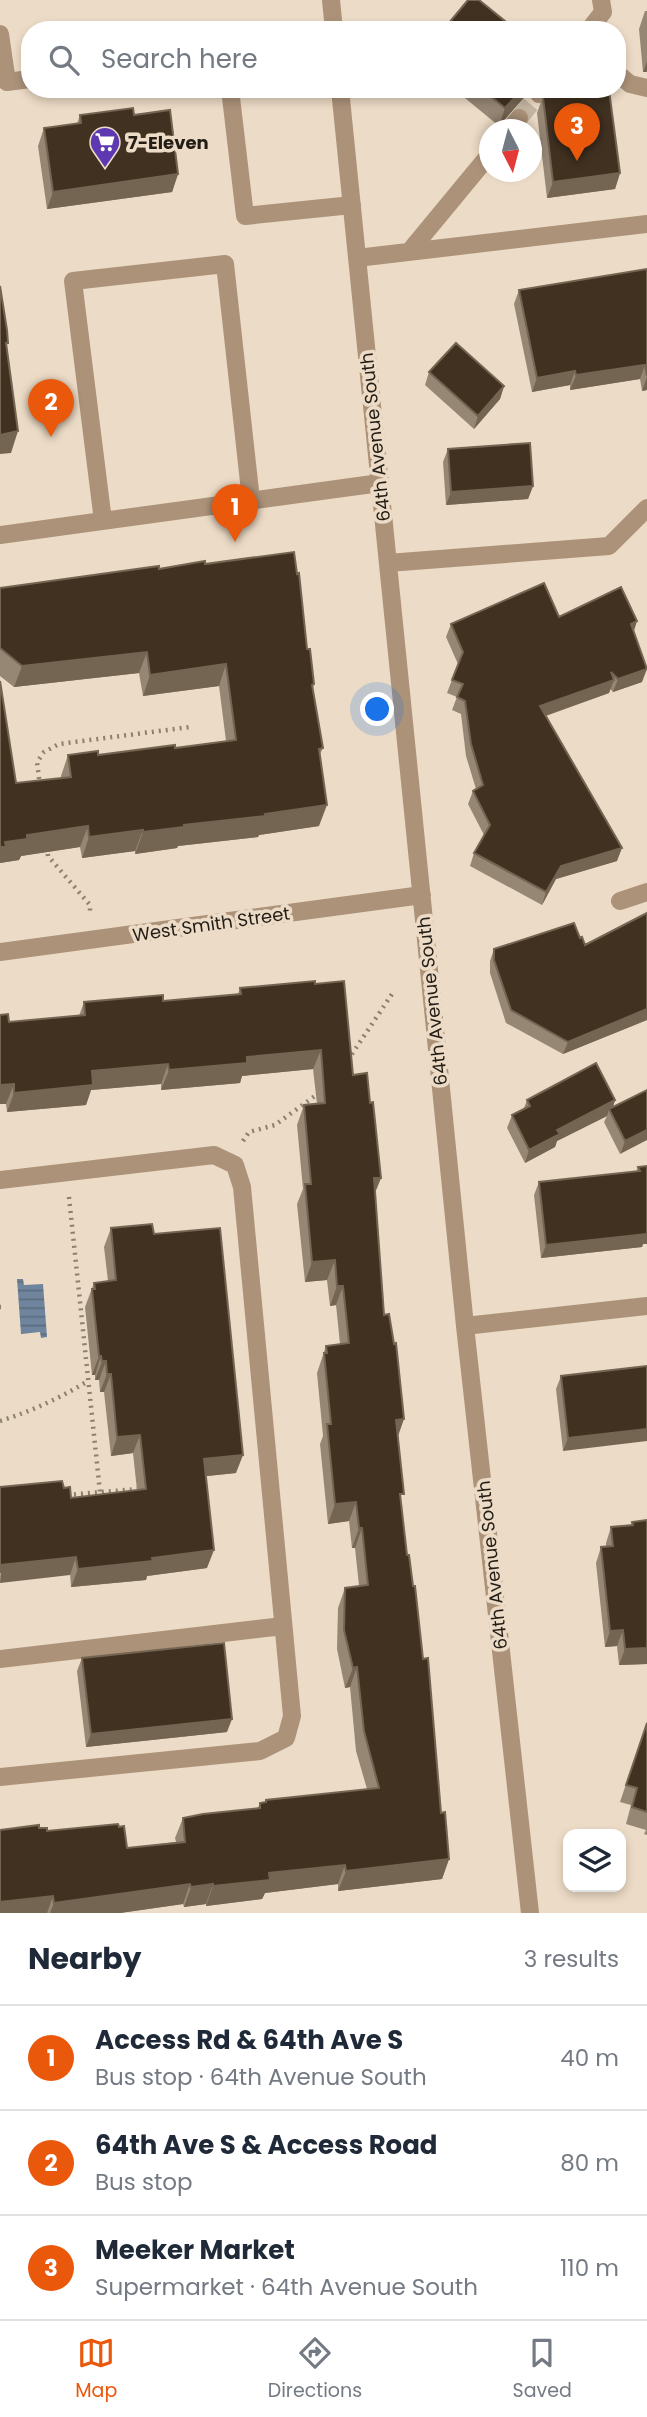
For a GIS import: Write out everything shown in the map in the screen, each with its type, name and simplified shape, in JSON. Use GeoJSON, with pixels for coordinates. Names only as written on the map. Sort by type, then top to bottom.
{"type":"FeatureCollection","features":[{"type":"Feature","properties":{"kind":"street"},"geometry":{"type":"LineString","coordinates":[[331,0],[333,21]]}},
{"type":"Feature","properties":{"kind":"street"},"geometry":{"type":"LineString","coordinates":[[596,21],[603,12],[601,0]]}},
{"type":"Feature","properties":{"kind":"street"},"geometry":{"type":"LineString","coordinates":[[0,34],[7,82],[21,80]]}},
{"type":"Feature","properties":{"kind":"street"},"geometry":{"type":"LineString","coordinates":[[626,81],[647,88]]}},
{"type":"Feature","properties":{"kind":"street"},"geometry":{"type":"LineString","coordinates":[[231,98],[246,216],[352,205]]}},
{"type":"Feature","properties":{"kind":"street","name":"64th Avenue South"},"geometry":{"type":"LineString","coordinates":[[341,98],[465,1326],[530,1913]]}},
{"type":"Feature","properties":{"kind":"street"},"geometry":{"type":"LineString","coordinates":[[410,252],[479,166]]}},
{"type":"Feature","properties":{"kind":"street"},"geometry":{"type":"LineString","coordinates":[[357,258],[647,224]]}},
{"type":"Feature","properties":{"kind":"street"},"geometry":{"type":"LineString","coordinates":[[103,521],[73,281],[225,264],[251,500]]}},
{"type":"Feature","properties":{"kind":"street"},"geometry":{"type":"LineString","coordinates":[[0,535],[380,483]]}},
{"type":"Feature","properties":{"kind":"street"},"geometry":{"type":"LineString","coordinates":[[388,563],[609,546],[647,508]]}},
{"type":"Feature","properties":{"kind":"street"},"geometry":{"type":"LineString","coordinates":[[620,901],[647,892]]}},
{"type":"Feature","properties":{"kind":"street","name":"West Smith Street"},"geometry":{"type":"LineString","coordinates":[[0,952],[422,895]]}},
{"type":"Feature","properties":{"kind":"street"},"geometry":{"type":"LineString","coordinates":[[0,1180],[214,1155],[235,1165],[242,1187],[292,1716],[286,1738],[260,1751],[0,1777]]}},
{"type":"Feature","properties":{"kind":"street"},"geometry":{"type":"LineString","coordinates":[[465,1326],[647,1306]]}},
{"type":"Feature","properties":{"kind":"street"},"geometry":{"type":"LineString","coordinates":[[0,1660],[283,1626]]}},
{"type":"Feature","properties":{"kind":"path"},"geometry":{"type":"LineString","coordinates":[[40,789],[37,762],[44,752],[58,744],[190,727]]}},
{"type":"Feature","properties":{"kind":"path"},"geometry":{"type":"LineString","coordinates":[[46,842],[48,856],[90,905],[93,939]]}},
{"type":"Feature","properties":{"kind":"path"},"geometry":{"type":"LineString","coordinates":[[343,1066],[392,993]]}},
{"type":"Feature","properties":{"kind":"path"},"geometry":{"type":"LineString","coordinates":[[228,1162],[249,1132],[275,1125],[325,1088]]}},
{"type":"Feature","properties":{"kind":"path"},"geometry":{"type":"LineString","coordinates":[[66,1172],[100,1492]]}},
{"type":"Feature","properties":{"kind":"path"},"geometry":{"type":"LineString","coordinates":[[0,1420],[30,1412],[88,1381]]}},
{"type":"Feature","properties":{"kind":"path"},"geometry":{"type":"LineString","coordinates":[[63,1496],[137,1489],[149,1493]]}},
{"type":"Feature","properties":{"kind":"water"},"geometry":{"type":"Polygon","coordinates":[[[17,1279],[23,1279],[24,1285],[43,1284],[47,1337],[41,1338],[40,1332],[21,1334],[17,1279]]]}},
{"type":"Feature","properties":{"kind":"building"},"geometry":{"type":"Polygon","coordinates":[[[468,0],[479,0],[505,21],[450,21],[468,0]]]}},
{"type":"Feature","properties":{"kind":"building"},"geometry":{"type":"Polygon","coordinates":[[[493,98],[514,98],[505,108],[493,98]]]}},
{"type":"Feature","properties":{"kind":"building"},"geometry":{"type":"Polygon","coordinates":[[[543,98],[610,98],[620,173],[553,182],[543,98]]]}},
{"type":"Feature","properties":{"kind":"building","name":"7-Eleven"},"geometry":{"type":"Polygon","coordinates":[[[133,108],[134,115],[170,110],[178,174],[53,192],[44,128],[81,123],[80,115],[133,108]]]}},
{"type":"Feature","properties":{"kind":"building"},"geometry":{"type":"Polygon","coordinates":[[[647,269],[647,376],[645,365],[576,375],[575,371],[537,378],[519,290],[647,269]]]}},
{"type":"Feature","properties":{"kind":"building"},"geometry":{"type":"Polygon","coordinates":[[[0,286],[18,431],[0,435],[0,286]]]}},
{"type":"Feature","properties":{"kind":"building"},"geometry":{"type":"Polygon","coordinates":[[[456,343],[504,386],[478,416],[429,372],[456,343]]]}},
{"type":"Feature","properties":{"kind":"building"},"geometry":{"type":"Polygon","coordinates":[[[530,443],[533,486],[451,492],[448,449],[530,443]]]}},
{"type":"Feature","properties":{"kind":"building"},"geometry":{"type":"Polygon","coordinates":[[[294,552],[323,748],[319,749],[327,805],[265,814],[266,816],[89,837],[88,826],[27,835],[27,839],[5,842],[6,847],[0,847],[0,681],[16,783],[71,777],[68,755],[98,751],[98,755],[236,740],[226,664],[150,675],[147,652],[22,666],[0,648],[0,588],[159,566],[159,569],[205,561],[205,564],[294,552]]]}},
{"type":"Feature","properties":{"kind":"building"},"geometry":{"type":"Polygon","coordinates":[[[544,583],[559,617],[621,587],[637,621],[631,624],[647,669],[618,679],[611,672],[614,680],[540,706],[622,848],[561,866],[546,892],[474,853],[490,825],[473,791],[483,785],[471,744],[465,701],[457,697],[463,684],[452,680],[463,652],[451,624],[544,583]]]}},
{"type":"Feature","properties":{"kind":"building"},"geometry":{"type":"Polygon","coordinates":[[[647,913],[647,1009],[568,1042],[511,1010],[494,960],[494,949],[574,923],[585,945],[647,913]]]}},
{"type":"Feature","properties":{"kind":"building"},"geometry":{"type":"Polygon","coordinates":[[[315,981],[315,984],[344,981],[353,1075],[367,1073],[370,1103],[373,1102],[381,1178],[374,1178],[384,1315],[389,1314],[394,1344],[396,1343],[404,1419],[396,1420],[404,1494],[400,1494],[407,1555],[415,1586],[423,1659],[428,1658],[441,1813],[445,1812],[449,1859],[346,1871],[345,1865],[269,1873],[270,1880],[213,1886],[191,1887],[190,1884],[54,1903],[53,1896],[0,1902],[0,1830],[39,1825],[39,1828],[47,1828],[47,1831],[118,1824],[119,1827],[124,1826],[127,1848],[185,1842],[183,1818],[260,1808],[260,1803],[266,1800],[379,1788],[364,1731],[357,1667],[353,1668],[344,1630],[345,1588],[368,1585],[362,1528],[359,1528],[356,1502],[335,1504],[327,1424],[331,1424],[324,1353],[327,1353],[326,1346],[349,1343],[343,1286],[337,1286],[335,1260],[312,1262],[305,1184],[311,1184],[304,1105],[325,1103],[321,1050],[247,1057],[247,1063],[169,1070],[168,1064],[92,1071],[93,1085],[14,1093],[14,1084],[0,1085],[0,1015],[8,1014],[9,1022],[85,1015],[84,1002],[163,995],[163,1001],[241,994],[240,988],[315,981]]]}},
{"type":"Feature","properties":{"kind":"building"},"geometry":{"type":"Polygon","coordinates":[[[596,1063],[615,1100],[557,1130],[560,1134],[529,1150],[512,1115],[530,1106],[527,1100],[596,1063]]]}},
{"type":"Feature","properties":{"kind":"building"},"geometry":{"type":"Polygon","coordinates":[[[647,1090],[647,1130],[625,1141],[609,1109],[647,1090]]]}},
{"type":"Feature","properties":{"kind":"building"},"geometry":{"type":"Polygon","coordinates":[[[647,1166],[647,1234],[546,1245],[539,1182],[640,1171],[638,1167],[647,1166]]]}},
{"type":"Feature","properties":{"kind":"building"},"geometry":{"type":"Polygon","coordinates":[[[152,1224],[154,1234],[220,1228],[243,1455],[204,1459],[214,1550],[152,1558],[153,1561],[78,1569],[76,1557],[1,1565],[0,1572],[0,1487],[62,1481],[64,1488],[70,1487],[71,1498],[146,1489],[140,1435],[117,1437],[111,1374],[107,1374],[106,1361],[102,1361],[99,1356],[92,1289],[95,1289],[94,1283],[116,1280],[111,1228],[152,1224]]]}},
{"type":"Feature","properties":{"kind":"building"},"geometry":{"type":"Polygon","coordinates":[[[647,1366],[647,1429],[568,1438],[561,1376],[647,1366]]]}},
{"type":"Feature","properties":{"kind":"building"},"geometry":{"type":"Polygon","coordinates":[[[647,1520],[647,1648],[625,1649],[623,1630],[610,1631],[601,1547],[613,1546],[611,1527],[633,1525],[632,1522],[647,1520]]]}},
{"type":"Feature","properties":{"kind":"building"},"geometry":{"type":"Polygon","coordinates":[[[224,1643],[232,1719],[91,1734],[82,1658],[224,1643]]]}},
{"type":"Feature","properties":{"kind":"building"},"geometry":{"type":"Polygon","coordinates":[[[647,1723],[647,1812],[632,1807],[637,1788],[626,1785],[647,1723]]]}},
{"type":"Feature","properties":{"kind":"tunnel"},"geometry":{"type":"LineString","coordinates":[[519,118],[536,98]]}},
{"type":"Feature","properties":{"kind":"place","name":"Meeker Market"},"geometry":{"type":"Point","coordinates":[577,161]}},
{"type":"Feature","properties":{"kind":"place","name":"7-Eleven"},"geometry":{"type":"Point","coordinates":[105,169]}},
{"type":"Feature","properties":{"kind":"place","name":"64th Ave S & Access Road"},"geometry":{"type":"Point","coordinates":[51,437]}},
{"type":"Feature","properties":{"kind":"place","name":"Access Rd & 64th Ave S"},"geometry":{"type":"Point","coordinates":[235,542]}}]}
